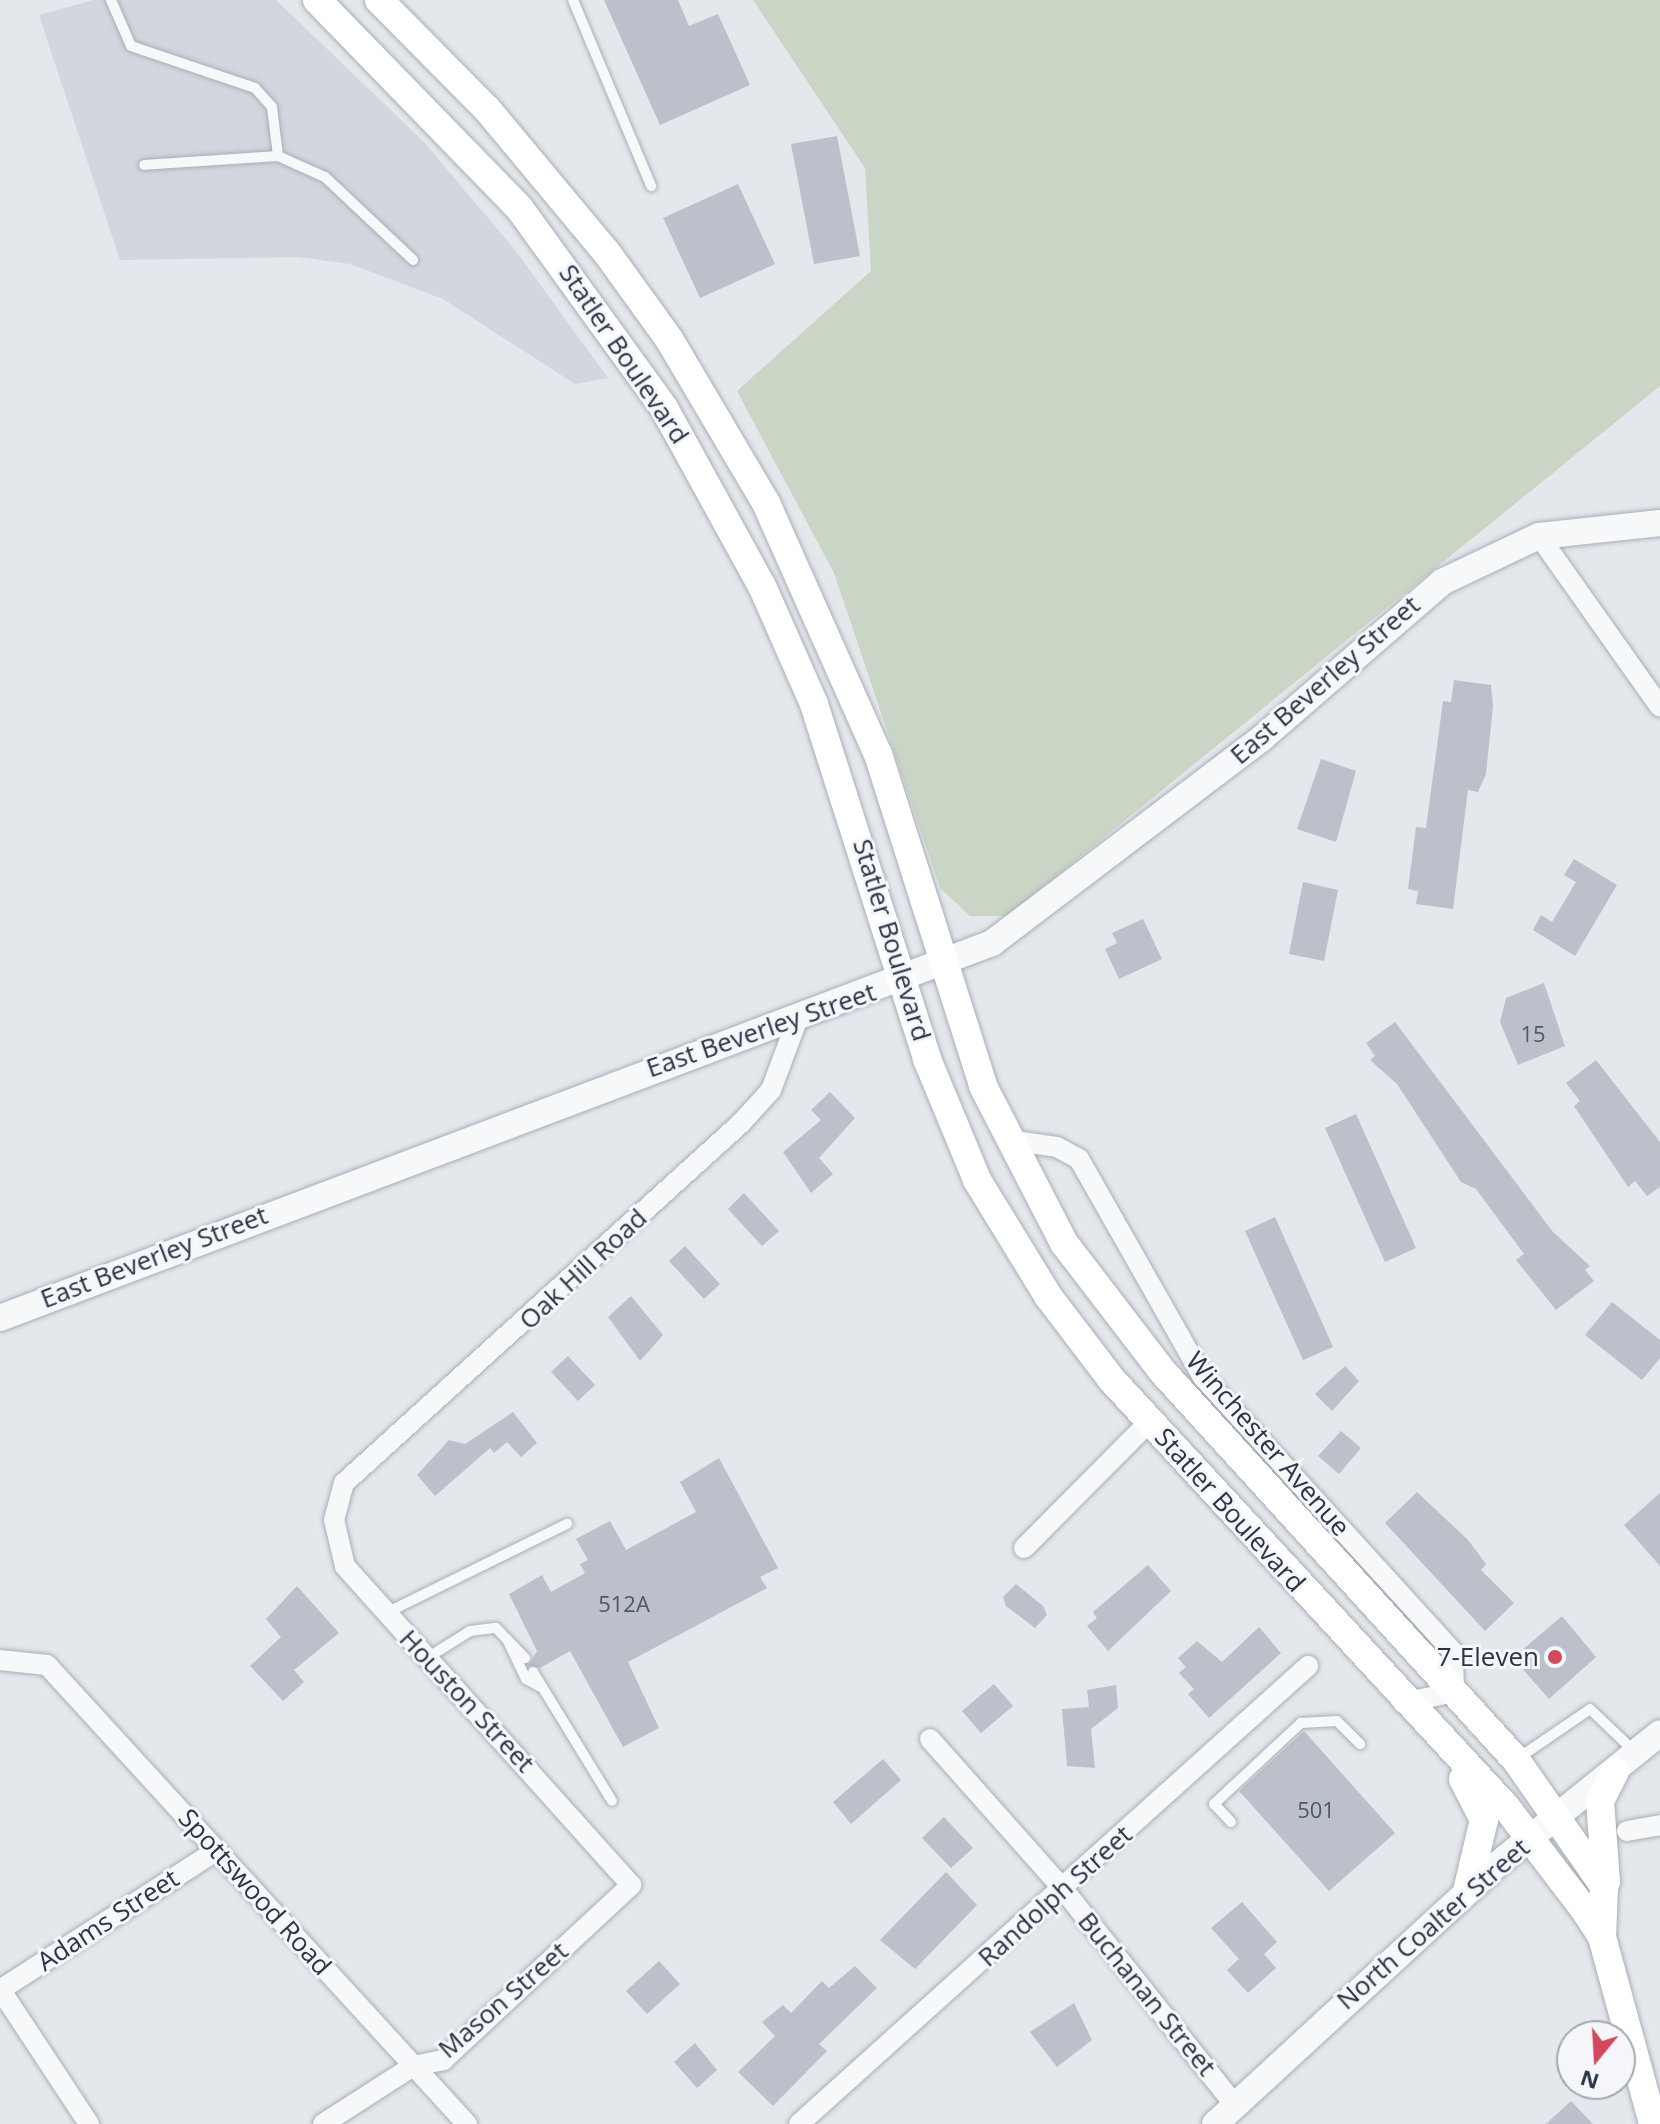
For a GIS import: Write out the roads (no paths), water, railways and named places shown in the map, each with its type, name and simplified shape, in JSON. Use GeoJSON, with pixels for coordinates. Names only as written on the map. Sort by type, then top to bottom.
{"type":"FeatureCollection","features":[{"type":"Feature","properties":{"kind":"main road","name":"Statler Boulevard"},"geometry":{"type":"LineString","coordinates":[[317,0],[520,209],[598,310],[695,460],[814,704],[902,981],[977,1180],[1048,1296],[1150,1421],[1403,1703],[1530,1838],[1602,1937]]}},
{"type":"Feature","properties":{"kind":"main road","name":"Statler Boulevard"},"geometry":{"type":"LineString","coordinates":[[379,0],[568,203],[723,427],[802,574],[859,703],[942,960],[1007,1140],[1106,1304],[1516,1760],[1609,1898]]}},
{"type":"Feature","properties":{"kind":"main road"},"geometry":{"type":"LineString","coordinates":[[1403,1703],[1481,1807],[1483,1830],[1467,1891]]}},
{"type":"Feature","properties":{"kind":"main road"},"geometry":{"type":"LineString","coordinates":[[1626,1762],[1600,1801],[1609,1898],[1602,1937],[1653,2124]]}},
{"type":"Feature","properties":{"kind":"street","name":"East Beverley Street"},"geometry":{"type":"LineString","coordinates":[[0,1318],[800,1013],[902,981],[1015,928],[1261,739],[1442,582],[1539,536],[1660,523]]}},
{"type":"Feature","properties":{"kind":"street"},"geometry":{"type":"LineString","coordinates":[[1539,536],[1660,707]]}},
{"type":"Feature","properties":{"kind":"street","name":"Oak Hill Road"},"geometry":{"type":"LineString","coordinates":[[336,1503],[359,1462],[516,1331],[741,1123],[771,1090],[800,1013]]}},
{"type":"Feature","properties":{"kind":"street","name":"Winchester Avenue"},"geometry":{"type":"LineString","coordinates":[[1007,1140],[1057,1147],[1079,1159],[1196,1366],[1448,1646],[1456,1663],[1454,1692]]}},
{"type":"Feature","properties":{"kind":"street"},"geometry":{"type":"LineString","coordinates":[[1024,1548],[1150,1421]]}},
{"type":"Feature","properties":{"kind":"street","name":"Houston Street"},"geometry":{"type":"LineString","coordinates":[[336,1503],[341,1558],[386,1613],[631,1885]]}},
{"type":"Feature","properties":{"kind":"street","name":"Spottswood Road"},"geometry":{"type":"LineString","coordinates":[[0,1660],[42,1662],[467,2124]]}},
{"type":"Feature","properties":{"kind":"street","name":"Randolph Street"},"geometry":{"type":"LineString","coordinates":[[799,2124],[1308,1666]]}},
{"type":"Feature","properties":{"kind":"street"},"geometry":{"type":"LineString","coordinates":[[1403,1703],[1454,1692]]}},
{"type":"Feature","properties":{"kind":"street","name":"North Coalter Street"},"geometry":{"type":"LineString","coordinates":[[1215,2124],[1467,1891],[1660,1733]]}},
{"type":"Feature","properties":{"kind":"street","name":"Buchanan Street"},"geometry":{"type":"LineString","coordinates":[[930,1739],[1063,1889],[1235,2105]]}},
{"type":"Feature","properties":{"kind":"street"},"geometry":{"type":"LineString","coordinates":[[1627,1831],[1660,1825]]}},
{"type":"Feature","properties":{"kind":"street","name":"Adams Street"},"geometry":{"type":"LineString","coordinates":[[0,1990],[217,1850]]}},
{"type":"Feature","properties":{"kind":"street","name":"Mason Street"},"geometry":{"type":"LineString","coordinates":[[323,2124],[413,2066],[443,2060],[631,1885]]}},
{"type":"Feature","properties":{"kind":"street"},"geometry":{"type":"LineString","coordinates":[[0,1990],[89,2124]]}},
{"type":"Feature","properties":{"kind":"lane"},"geometry":{"type":"LineString","coordinates":[[111,0],[131,46],[262,93],[272,107],[278,156]]}},
{"type":"Feature","properties":{"kind":"lane"},"geometry":{"type":"LineString","coordinates":[[573,0],[651,186]]}},
{"type":"Feature","properties":{"kind":"lane"},"geometry":{"type":"LineString","coordinates":[[144,165],[278,156],[325,177],[413,260]]}},
{"type":"Feature","properties":{"kind":"lane"},"geometry":{"type":"LineString","coordinates":[[386,1613],[567,1524]]}},
{"type":"Feature","properties":{"kind":"lane"},"geometry":{"type":"LineString","coordinates":[[427,1658],[470,1631],[496,1628],[525,1658]]}},
{"type":"Feature","properties":{"kind":"lane"},"geometry":{"type":"LineString","coordinates":[[507,1639],[526,1679],[543,1688]]}},
{"type":"Feature","properties":{"kind":"lane"},"geometry":{"type":"LineString","coordinates":[[533,1672],[612,1801]]}},
{"type":"Feature","properties":{"kind":"lane"},"geometry":{"type":"LineString","coordinates":[[1516,1760],[1590,1709],[1602,1713],[1626,1762]]}},
{"type":"Feature","properties":{"kind":"lane"},"geometry":{"type":"LineString","coordinates":[[1231,1822],[1214,1804],[1301,1723],[1337,1721],[1360,1744]]}},
{"type":"Feature","properties":{"kind":"place","name":"7-Eleven"},"geometry":{"type":"Point","coordinates":[1555,1657]}}]}
